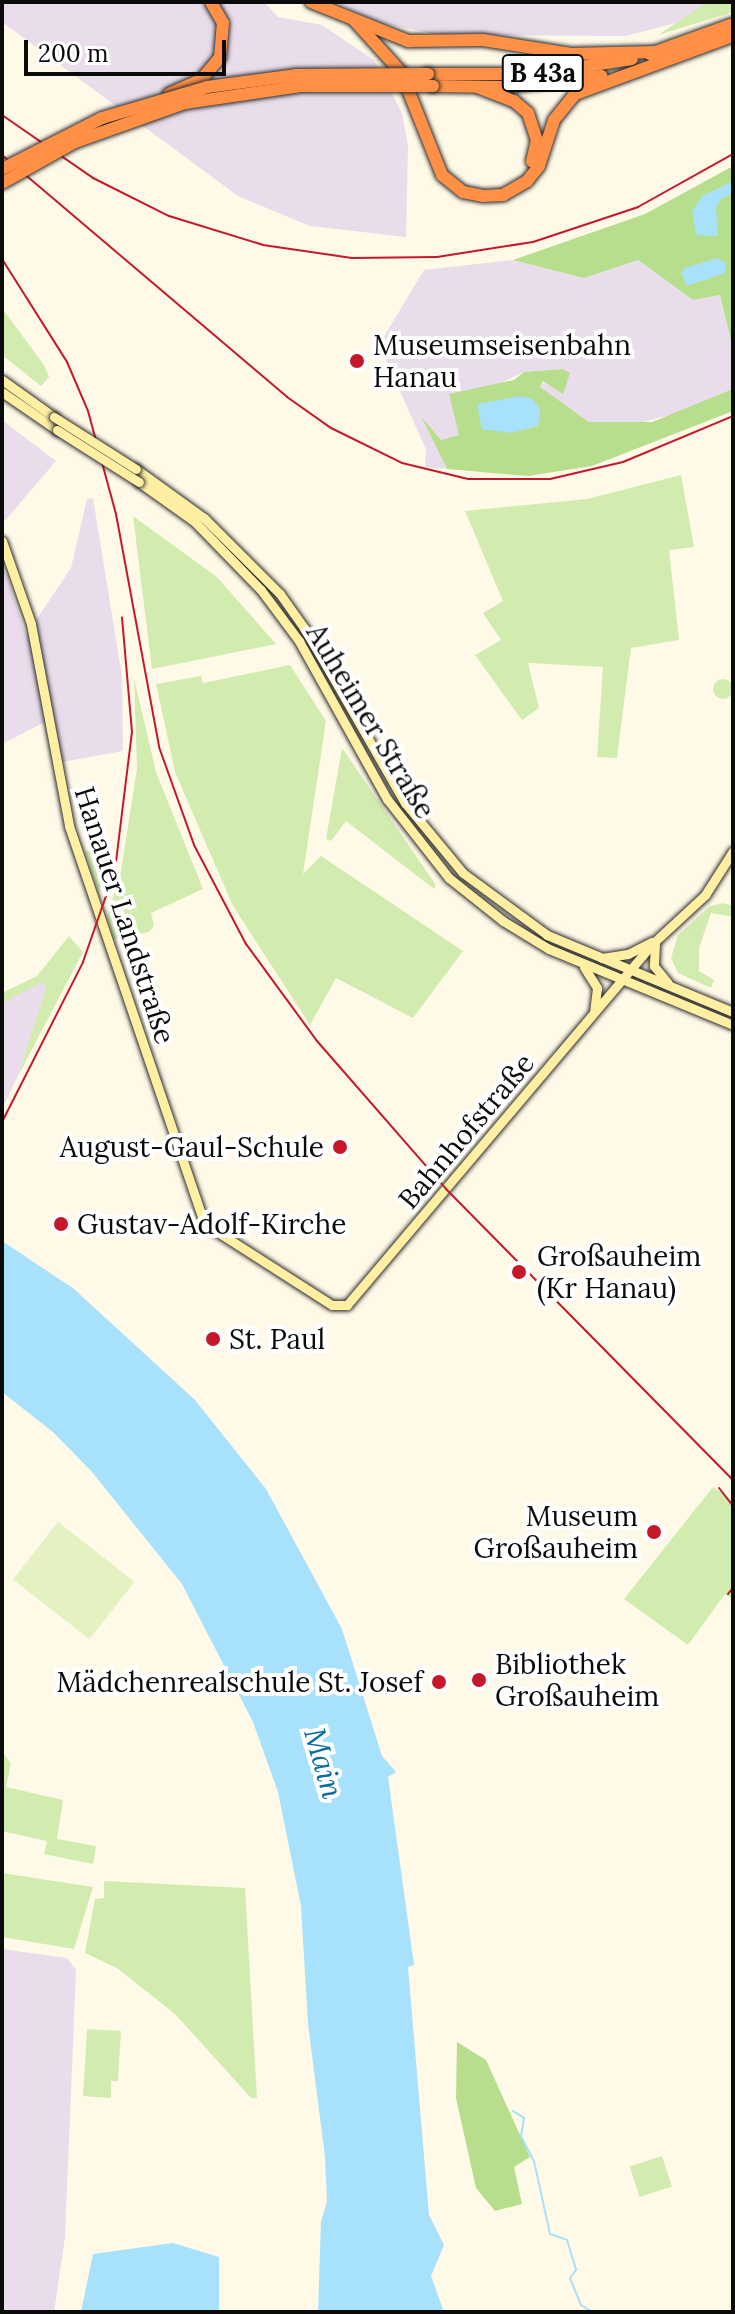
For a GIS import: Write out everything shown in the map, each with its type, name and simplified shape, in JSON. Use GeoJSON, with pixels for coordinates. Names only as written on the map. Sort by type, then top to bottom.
{"type":"FeatureCollection","features":[{"type":"Feature","properties":{"kind":"highway"},"geometry":{"type":"LineString","coordinates":[[149,101],[201,80],[214,68],[224,33],[211,2]]}},
{"type":"Feature","properties":{"kind":"highway"},"geometry":{"type":"LineString","coordinates":[[311,2],[408,41],[483,40],[571,54],[656,52]]}},
{"type":"Feature","properties":{"kind":"highway"},"geometry":{"type":"LineString","coordinates":[[354,20],[401,72],[439,170],[454,186],[472,195],[503,195],[520,187],[539,166],[554,120],[569,99],[643,67]]}},
{"type":"Feature","properties":{"kind":"highway","name":"B 43a"},"geometry":{"type":"LineString","coordinates":[[2,183],[75,142],[185,103],[301,86],[559,72],[656,52],[733,24]]}},
{"type":"Feature","properties":{"kind":"highway","name":"B 43a"},"geometry":{"type":"LineString","coordinates":[[2,169],[70,132],[149,101],[265,78],[431,80],[477,87],[548,84],[643,67],[733,36]]}},
{"type":"Feature","properties":{"kind":"highway"},"geometry":{"type":"LineString","coordinates":[[427,142],[449,171],[470,186],[496,188],[522,175],[536,152],[533,121],[514,101],[477,87]]}},
{"type":"Feature","properties":{"kind":"main road","name":"Auheimer Straße"},"geometry":{"type":"LineString","coordinates":[[2,380],[204,518],[280,594],[314,642],[405,803],[448,858],[500,904],[589,955],[733,1012]]}},
{"type":"Feature","properties":{"kind":"main road","name":"Auheimer Straße"},"geometry":{"type":"LineString","coordinates":[[2,392],[195,522],[261,590],[299,641],[387,799],[430,856],[503,921],[582,964],[733,1025]]}},
{"type":"Feature","properties":{"kind":"main road","name":"Hanauer Landstraße"},"geometry":{"type":"LineString","coordinates":[[2,541],[31,624],[63,801],[81,863],[202,1216],[230,1239],[342,1307]]}},
{"type":"Feature","properties":{"kind":"main road"},"geometry":{"type":"LineString","coordinates":[[589,955],[620,956],[659,938],[705,895],[733,851]]}},
{"type":"Feature","properties":{"kind":"main road"},"geometry":{"type":"LineString","coordinates":[[659,938],[652,961],[671,987]]}},
{"type":"Feature","properties":{"kind":"main road","name":"Bahnhofstraße"},"geometry":{"type":"LineString","coordinates":[[342,1307],[659,938]]}},
{"type":"Feature","properties":{"kind":"main road"},"geometry":{"type":"LineString","coordinates":[[582,964],[597,988],[592,1015]]}},
{"type":"Feature","properties":{"kind":"shaded area"},"geometry":{"type":"Polygon","coordinates":[[[2,2],[264,2],[278,17],[322,25],[374,60],[402,113],[408,146],[406,237],[310,226],[238,196],[2,22],[2,2]]]}},
{"type":"Feature","properties":{"kind":"shaded area"},"geometry":{"type":"Polygon","coordinates":[[[334,2],[733,2],[733,8],[626,36],[441,35],[381,23],[334,2]]]}},
{"type":"Feature","properties":{"kind":"shaded area"},"geometry":{"type":"Polygon","coordinates":[[[513,260],[584,278],[638,260],[693,300],[720,295],[733,349],[732,391],[698,407],[629,426],[589,422],[539,387],[562,369],[524,372],[494,386],[460,435],[441,440],[421,416],[447,469],[425,467],[426,449],[379,345],[424,270],[513,260]]]}},
{"type":"Feature","properties":{"kind":"shaded area"},"geometry":{"type":"Polygon","coordinates":[[[2,420],[56,461],[2,524],[2,420]]]}},
{"type":"Feature","properties":{"kind":"shaded area"},"geometry":{"type":"Polygon","coordinates":[[[93,498],[122,676],[123,751],[52,764],[45,722],[2,744],[2,562],[26,635],[71,568],[87,499],[93,498]]]}},
{"type":"Feature","properties":{"kind":"shaded area"},"geometry":{"type":"Polygon","coordinates":[[[42,981],[47,988],[18,1076],[2,1109],[2,1003],[42,981]]]}},
{"type":"Feature","properties":{"kind":"shaded area"},"geometry":{"type":"Polygon","coordinates":[[[2,1949],[67,1958],[76,1970],[65,2237],[54,2312],[2,2312],[2,1949]]]}},
{"type":"Feature","properties":{"kind":"green space"},"geometry":{"type":"Polygon","coordinates":[[[707,2],[733,2],[733,12],[658,35],[707,2]]]}},
{"type":"Feature","properties":{"kind":"green space"},"geometry":{"type":"Polygon","coordinates":[[[733,166],[733,349],[720,295],[693,300],[638,260],[584,278],[513,260],[645,214],[733,166]]]}},
{"type":"Feature","properties":{"kind":"green space"},"geometry":{"type":"Polygon","coordinates":[[[2,308],[44,365],[49,377],[41,386],[2,355],[2,308]]]}},
{"type":"Feature","properties":{"kind":"green space"},"geometry":{"type":"Polygon","coordinates":[[[563,369],[570,373],[563,394],[543,381],[540,387],[589,422],[652,422],[733,389],[733,411],[592,466],[528,476],[447,469],[421,416],[441,440],[459,435],[449,394],[514,380],[524,372],[563,369]]]}},
{"type":"Feature","properties":{"kind":"green space"},"geometry":{"type":"Polygon","coordinates":[[[681,475],[694,547],[669,550],[679,640],[631,648],[617,758],[597,757],[603,667],[528,663],[539,708],[522,720],[475,655],[501,640],[483,613],[503,601],[465,511],[587,499],[681,475]]]}},
{"type":"Feature","properties":{"kind":"green space"},"geometry":{"type":"Polygon","coordinates":[[[133,516],[217,577],[276,644],[152,669],[133,516]]]}},
{"type":"Feature","properties":{"kind":"green space"},"geometry":{"type":"Polygon","coordinates":[[[290,665],[326,721],[303,874],[321,856],[463,951],[413,1018],[336,978],[310,1025],[233,906],[175,772],[156,684],[201,676],[203,683],[290,665]]]}},
{"type":"Feature","properties":{"kind":"green space"},"geometry":{"type":"Polygon","coordinates":[[[134,678],[156,772],[203,889],[151,913],[154,926],[149,932],[114,939],[107,916],[121,871],[137,769],[134,678]]]}},
{"type":"Feature","properties":{"kind":"green space"},"geometry":{"type":"Polygon","coordinates":[[[723,679],[730,682],[733,689],[730,696],[723,699],[716,696],[713,689],[716,682],[723,679]]]}},
{"type":"Feature","properties":{"kind":"green space"},"geometry":{"type":"Polygon","coordinates":[[[342,748],[436,885],[434,889],[346,821],[331,841],[326,839],[342,748]]]}},
{"type":"Feature","properties":{"kind":"green space"},"geometry":{"type":"Polygon","coordinates":[[[85,851],[109,852],[99,893],[85,851]]]}},
{"type":"Feature","properties":{"kind":"green space"},"geometry":{"type":"Polygon","coordinates":[[[723,903],[733,906],[733,917],[711,913],[699,948],[699,971],[714,980],[711,988],[678,973],[671,958],[678,935],[710,906],[723,903]]]}},
{"type":"Feature","properties":{"kind":"green space"},"geometry":{"type":"Polygon","coordinates":[[[69,936],[83,952],[18,1076],[46,988],[42,982],[2,1003],[2,993],[37,976],[69,936]]]}},
{"type":"Feature","properties":{"kind":"green space"},"geometry":{"type":"Polygon","coordinates":[[[713,1487],[733,1500],[733,1599],[725,1594],[688,1645],[624,1599],[713,1487]]]}},
{"type":"Feature","properties":{"kind":"green space"},"geometry":{"type":"Polygon","coordinates":[[[58,1522],[134,1582],[89,1639],[13,1580],[58,1522]]]}},
{"type":"Feature","properties":{"kind":"green space"},"geometry":{"type":"Polygon","coordinates":[[[2,1751],[11,1764],[6,1787],[63,1800],[57,1839],[96,1846],[93,1864],[44,1854],[47,1841],[2,1831],[2,1751]]]}},
{"type":"Feature","properties":{"kind":"green space"},"geometry":{"type":"Polygon","coordinates":[[[2,1873],[93,1887],[74,1949],[2,1937],[2,1873]]]}},
{"type":"Feature","properties":{"kind":"green space"},"geometry":{"type":"Polygon","coordinates":[[[104,1881],[245,1888],[257,2098],[251,2098],[175,2014],[117,1968],[85,1953],[95,1899],[104,1898],[104,1881]]]}},
{"type":"Feature","properties":{"kind":"green space"},"geometry":{"type":"Polygon","coordinates":[[[87,2029],[121,2031],[118,2081],[111,2081],[111,2098],[83,2096],[87,2029]]]}},
{"type":"Feature","properties":{"kind":"green space"},"geometry":{"type":"Polygon","coordinates":[[[457,2042],[486,2060],[530,2157],[514,2167],[522,2204],[495,2211],[476,2188],[456,2098],[457,2042]]]}},
{"type":"Feature","properties":{"kind":"green space"},"geometry":{"type":"Polygon","coordinates":[[[662,2156],[672,2186],[640,2197],[630,2167],[662,2156]]]}},
{"type":"Feature","properties":{"kind":"water"},"geometry":{"type":"Polygon","coordinates":[[[733,181],[733,194],[720,199],[716,208],[718,236],[696,235],[692,212],[702,196],[733,181]]]}},
{"type":"Feature","properties":{"kind":"water"},"geometry":{"type":"Polygon","coordinates":[[[717,258],[726,263],[725,273],[687,286],[681,273],[685,268],[717,258]]]}},
{"type":"Feature","properties":{"kind":"water"},"geometry":{"type":"Polygon","coordinates":[[[521,396],[533,399],[540,409],[538,426],[511,433],[482,429],[477,404],[521,396]]]}},
{"type":"Feature","properties":{"kind":"water","name":"Main"},"geometry":{"type":"Polygon","coordinates":[[[2,1241],[74,1289],[195,1400],[266,1489],[342,1629],[382,1756],[396,1772],[388,1777],[414,1965],[408,1967],[429,2215],[444,2245],[431,2276],[444,2312],[318,2312],[321,2221],[327,2202],[325,2157],[308,2024],[301,1906],[278,1792],[253,1722],[182,1584],[92,1472],[53,1432],[2,1392],[2,1241]]]}},
{"type":"Feature","properties":{"kind":"water"},"geometry":{"type":"Polygon","coordinates":[[[173,2243],[219,2257],[219,2312],[81,2312],[93,2254],[173,2243]]]}},
{"type":"Feature","properties":{"kind":"waterway"},"geometry":{"type":"LineString","coordinates":[[513,2111],[524,2118],[521,2136],[534,2161],[550,2234],[567,2240],[576,2270],[570,2278],[581,2305],[592,2312]]}},
{"type":"Feature","properties":{"kind":"railway"},"geometry":{"type":"LineString","coordinates":[[2,115],[93,178],[169,216],[263,245],[352,258],[437,257],[533,242],[638,207],[733,154]]}},
{"type":"Feature","properties":{"kind":"railway"},"geometry":{"type":"LineString","coordinates":[[2,155],[287,397],[331,428],[402,463],[468,479],[550,479],[623,462],[733,416]]}},
{"type":"Feature","properties":{"kind":"railway"},"geometry":{"type":"LineString","coordinates":[[2,259],[67,362],[88,411],[116,514],[159,747],[194,845],[246,944],[317,1041],[446,1189],[733,1480]]}},
{"type":"Feature","properties":{"kind":"railway"},"geometry":{"type":"LineString","coordinates":[[2,1122],[83,962],[115,870],[132,732],[122,617]]}},
{"type":"Feature","properties":{"kind":"railway"},"geometry":{"type":"LineString","coordinates":[[719,1488],[733,1506]]}},
{"type":"Feature","properties":{"kind":"railway"},"geometry":{"type":"LineString","coordinates":[[728,1594],[733,1588]]}},
{"type":"Feature","properties":{"kind":"place","name":"Museumseisenbahn Hanau"},"geometry":{"type":"Point","coordinates":[357,361]}},
{"type":"Feature","properties":{"kind":"place","name":"August-Gaul-Schule"},"geometry":{"type":"Point","coordinates":[340,1147]}},
{"type":"Feature","properties":{"kind":"place","name":"Gustav-Adolf-Kirche"},"geometry":{"type":"Point","coordinates":[61,1224]}},
{"type":"Feature","properties":{"kind":"place","name":"Großauheim (Kr Hanau)"},"geometry":{"type":"Point","coordinates":[519,1272]}},
{"type":"Feature","properties":{"kind":"place","name":"St. Paul"},"geometry":{"type":"Point","coordinates":[213,1339]}},
{"type":"Feature","properties":{"kind":"place","name":"Museum Großauheim"},"geometry":{"type":"Point","coordinates":[654,1532]}},
{"type":"Feature","properties":{"kind":"place","name":"Bibliothek Großauheim"},"geometry":{"type":"Point","coordinates":[479,1680]}},
{"type":"Feature","properties":{"kind":"place","name":"Mädchenrealschule St. Josef"},"geometry":{"type":"Point","coordinates":[439,1682]}}]}
